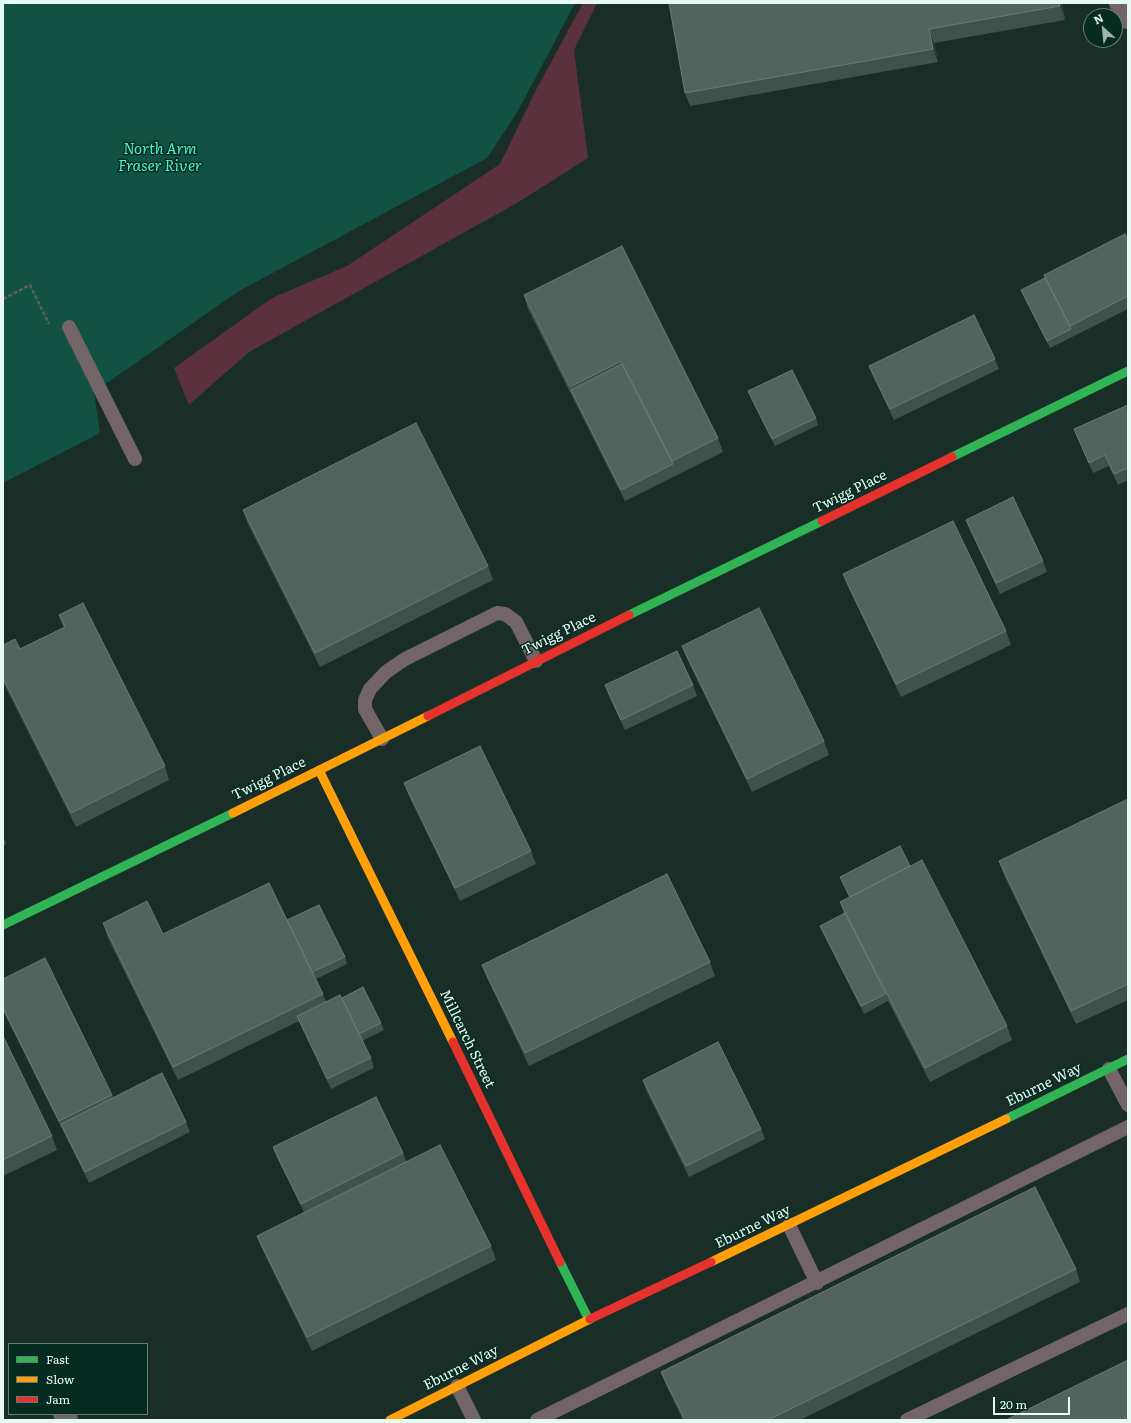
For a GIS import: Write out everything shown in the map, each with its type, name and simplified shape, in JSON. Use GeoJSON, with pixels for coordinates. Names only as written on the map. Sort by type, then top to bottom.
{"type":"FeatureCollection","features":[{"type":"Feature","properties":{"kind":"street"},"geometry":{"type":"LineString","coordinates":[[1120,3],[1128,18]]}},
{"type":"Feature","properties":{"kind":"street","name":"Twigg Place"},"geometry":{"type":"LineString","coordinates":[[3,925],[320,770],[536,661],[1128,371]]}},
{"type":"Feature","properties":{"kind":"street","name":"Millcarch Street"},"geometry":{"type":"LineString","coordinates":[[320,770],[589,1320]]}},
{"type":"Feature","properties":{"kind":"street","name":"Eburne Way"},"geometry":{"type":"LineString","coordinates":[[390,1420],[589,1320],[789,1225],[1128,1059]]}},
{"type":"Feature","properties":{"kind":"lane"},"geometry":{"type":"LineString","coordinates":[[69,327],[135,459]]}},
{"type":"Feature","properties":{"kind":"lane"},"geometry":{"type":"LineString","coordinates":[[382,739],[366,709],[366,700],[370,689],[386,672],[405,660],[497,613],[505,614],[516,622],[536,661]]}},
{"type":"Feature","properties":{"kind":"lane"},"geometry":{"type":"LineString","coordinates":[[1109,1068],[1128,1105]]}},
{"type":"Feature","properties":{"kind":"lane"},"geometry":{"type":"LineString","coordinates":[[537,1420],[817,1283],[1128,1128]]}},
{"type":"Feature","properties":{"kind":"lane"},"geometry":{"type":"LineString","coordinates":[[789,1225],[817,1283]]}},
{"type":"Feature","properties":{"kind":"lane"},"geometry":{"type":"LineString","coordinates":[[907,1420],[1128,1314]]}},
{"type":"Feature","properties":{"kind":"lane"},"geometry":{"type":"LineString","coordinates":[[457,1386],[474,1420]]}},
{"type":"Feature","properties":{"kind":"shaded area"},"geometry":{"type":"Polygon","coordinates":[[[583,3],[597,3],[574,50],[588,158],[517,203],[249,352],[189,405],[174,368],[272,298],[347,266],[500,164],[536,90],[583,3]]]}},
{"type":"Feature","properties":{"kind":"water","name":"North Arm Fraser River"},"geometry":{"type":"Polygon","coordinates":[[[3,3],[575,3],[518,111],[487,158],[239,291],[94,392],[100,433],[3,483],[3,3]]]}},
{"type":"Feature","properties":{"kind":"building"},"geometry":{"type":"Polygon","coordinates":[[[669,3],[1059,3],[1060,6],[929,29],[933,49],[685,93],[669,3]]]}},
{"type":"Feature","properties":{"kind":"building"},"geometry":{"type":"Polygon","coordinates":[[[1125,234],[1128,240],[1128,296],[1070,326],[1044,275],[1125,234]]]}},
{"type":"Feature","properties":{"kind":"building"},"geometry":{"type":"Polygon","coordinates":[[[622,246],[718,438],[672,461],[621,361],[570,387],[524,295],[622,246]]]}},
{"type":"Feature","properties":{"kind":"building"},"geometry":{"type":"Polygon","coordinates":[[[1045,278],[1071,329],[1047,341],[1021,290],[1045,278]]]}},
{"type":"Feature","properties":{"kind":"building"},"geometry":{"type":"Polygon","coordinates":[[[974,315],[995,359],[890,409],[869,366],[974,315]]]}},
{"type":"Feature","properties":{"kind":"building"},"geometry":{"type":"Polygon","coordinates":[[[622,364],[673,464],[621,490],[571,390],[622,364]]]}},
{"type":"Feature","properties":{"kind":"building"},"geometry":{"type":"Polygon","coordinates":[[[792,370],[816,418],[772,439],[748,391],[792,370]]]}},
{"type":"Feature","properties":{"kind":"building"},"geometry":{"type":"Polygon","coordinates":[[[1128,405],[1128,468],[1114,474],[1105,455],[1089,463],[1074,429],[1128,405]]]}},
{"type":"Feature","properties":{"kind":"building"},"geometry":{"type":"Polygon","coordinates":[[[416,423],[488,566],[315,653],[243,510],[416,423]]]}},
{"type":"Feature","properties":{"kind":"building"},"geometry":{"type":"Polygon","coordinates":[[[1013,497],[1043,561],[996,583],[966,520],[1013,497]]]}},
{"type":"Feature","properties":{"kind":"building"},"geometry":{"type":"Polygon","coordinates":[[[953,521],[1006,631],[896,684],[843,574],[953,521]]]}},
{"type":"Feature","properties":{"kind":"building"},"geometry":{"type":"Polygon","coordinates":[[[83,603],[165,766],[71,813],[3,678],[3,645],[15,639],[20,649],[65,627],[59,615],[83,603]]]}},
{"type":"Feature","properties":{"kind":"building"},"geometry":{"type":"Polygon","coordinates":[[[759,608],[824,741],[747,779],[682,646],[759,608]]]}},
{"type":"Feature","properties":{"kind":"building"},"geometry":{"type":"Polygon","coordinates":[[[677,651],[693,685],[621,720],[605,685],[677,651]]]}},
{"type":"Feature","properties":{"kind":"building"},"geometry":{"type":"Polygon","coordinates":[[[480,746],[531,851],[455,888],[404,783],[480,746]]]}},
{"type":"Feature","properties":{"kind":"building"},"geometry":{"type":"Polygon","coordinates":[[[1128,799],[1128,984],[1071,1011],[999,861],[1128,799]]]}},
{"type":"Feature","properties":{"kind":"building"},"geometry":{"type":"Polygon","coordinates":[[[900,846],[910,866],[850,897],[840,877],[900,846]]]}},
{"type":"Feature","properties":{"kind":"building"},"geometry":{"type":"Polygon","coordinates":[[[922,860],[1007,1026],[925,1068],[840,902],[922,860]]]}},
{"type":"Feature","properties":{"kind":"building"},"geometry":{"type":"Polygon","coordinates":[[[667,874],[710,962],[525,1053],[482,965],[667,874]]]}},
{"type":"Feature","properties":{"kind":"building"},"geometry":{"type":"Polygon","coordinates":[[[269,883],[323,994],[173,1067],[103,923],[147,901],[163,934],[269,883]]]}},
{"type":"Feature","properties":{"kind":"building"},"geometry":{"type":"Polygon","coordinates":[[[319,905],[345,957],[312,972],[287,920],[319,905]]]}},
{"type":"Feature","properties":{"kind":"building"},"geometry":{"type":"Polygon","coordinates":[[[845,913],[886,994],[861,1006],[820,926],[845,913]]]}},
{"type":"Feature","properties":{"kind":"building"},"geometry":{"type":"Polygon","coordinates":[[[45,958],[112,1095],[59,1121],[3,1008],[3,979],[45,958]]]}},
{"type":"Feature","properties":{"kind":"building"},"geometry":{"type":"Polygon","coordinates":[[[363,987],[381,1023],[359,1034],[342,998],[363,987]]]}},
{"type":"Feature","properties":{"kind":"building"},"geometry":{"type":"Polygon","coordinates":[[[340,995],[371,1058],[327,1079],[297,1016],[340,995]]]}},
{"type":"Feature","properties":{"kind":"building"},"geometry":{"type":"Polygon","coordinates":[[[3,1036],[52,1136],[3,1160],[3,1036]]]}},
{"type":"Feature","properties":{"kind":"building"},"geometry":{"type":"Polygon","coordinates":[[[718,1042],[761,1129],[686,1166],[643,1080],[718,1042]]]}},
{"type":"Feature","properties":{"kind":"building"},"geometry":{"type":"Polygon","coordinates":[[[162,1073],[186,1122],[85,1172],[61,1124],[162,1073]]]}},
{"type":"Feature","properties":{"kind":"building"},"geometry":{"type":"Polygon","coordinates":[[[376,1097],[403,1153],[301,1204],[273,1147],[376,1097]]]}},
{"type":"Feature","properties":{"kind":"building"},"geometry":{"type":"Polygon","coordinates":[[[440,1145],[491,1246],[307,1337],[257,1236],[440,1145]]]}},
{"type":"Feature","properties":{"kind":"building"},"geometry":{"type":"Polygon","coordinates":[[[1035,1187],[1076,1269],[768,1420],[685,1420],[661,1372],[1035,1187]]]}},
{"type":"Feature","properties":{"kind":"building"},"geometry":{"type":"Polygon","coordinates":[[[1128,1360],[1128,1420],[1006,1420],[1128,1360]]]}},
{"type":"Feature","properties":{"kind":"traffic: fast"},"geometry":{"type":"LineString","coordinates":[[952,457],[1128,371]]}},
{"type":"Feature","properties":{"kind":"traffic: fast"},"geometry":{"type":"LineString","coordinates":[[629,615],[822,521]]}},
{"type":"Feature","properties":{"kind":"traffic: fast"},"geometry":{"type":"LineString","coordinates":[[3,925],[233,813]]}},
{"type":"Feature","properties":{"kind":"traffic: fast"},"geometry":{"type":"LineString","coordinates":[[1006,1119],[1128,1059]]}},
{"type":"Feature","properties":{"kind":"traffic: fast"},"geometry":{"type":"LineString","coordinates":[[560,1262],[589,1320]]}},
{"type":"Feature","properties":{"kind":"traffic: slow"},"geometry":{"type":"LineString","coordinates":[[233,813],[428,716]]}},
{"type":"Feature","properties":{"kind":"traffic: slow"},"geometry":{"type":"LineString","coordinates":[[319,770],[453,1042]]}},
{"type":"Feature","properties":{"kind":"traffic: slow"},"geometry":{"type":"LineString","coordinates":[[711,1262],[1006,1119]]}},
{"type":"Feature","properties":{"kind":"traffic: slow"},"geometry":{"type":"LineString","coordinates":[[390,1420],[590,1319]]}},
{"type":"Feature","properties":{"kind":"traffic: jam"},"geometry":{"type":"LineString","coordinates":[[822,521],[952,457]]}},
{"type":"Feature","properties":{"kind":"traffic: jam"},"geometry":{"type":"LineString","coordinates":[[428,716],[629,615]]}},
{"type":"Feature","properties":{"kind":"traffic: jam"},"geometry":{"type":"LineString","coordinates":[[453,1042],[560,1262]]}},
{"type":"Feature","properties":{"kind":"traffic: jam"},"geometry":{"type":"LineString","coordinates":[[590,1319],[711,1262]]}}]}
